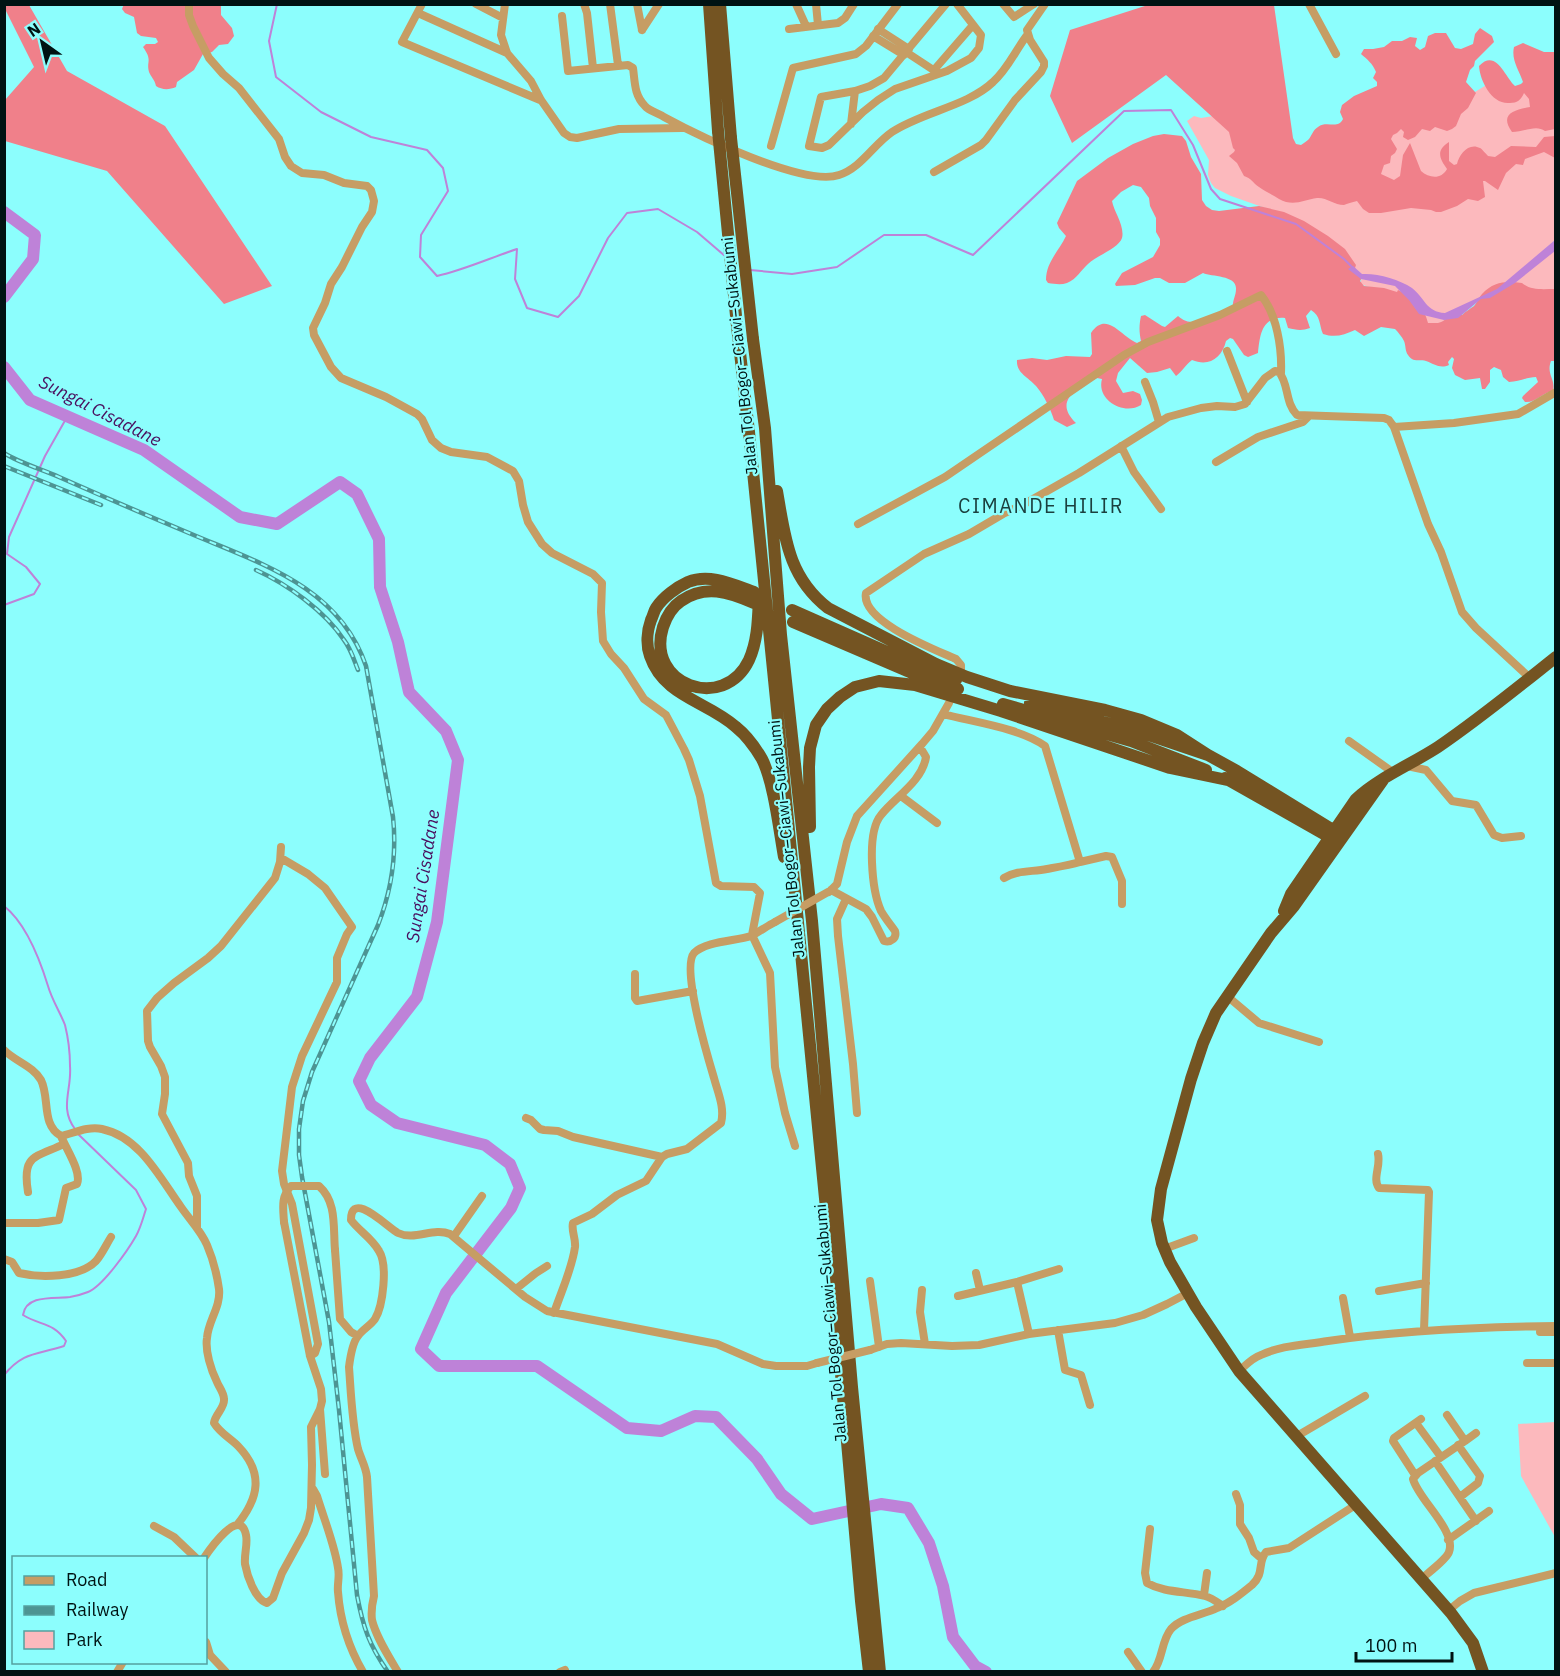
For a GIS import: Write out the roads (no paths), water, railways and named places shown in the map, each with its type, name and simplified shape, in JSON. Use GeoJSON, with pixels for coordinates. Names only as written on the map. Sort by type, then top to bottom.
{"type":"FeatureCollection","features":[{"type":"Feature","properties":{"kind":"highway","name":"Jalan Tol Bogor–Ciawi–Sukabumi"},"geometry":{"type":"LineString","coordinates":[[709,4],[718,131],[737,326],[799,931],[829,1187],[867,1601],[869,1671]]}},
{"type":"Feature","properties":{"kind":"highway","name":"Jalan Tol Bogor–Ciawi–Sukabumi"},"geometry":{"type":"LineString","coordinates":[[720,4],[731,138],[765,428],[781,635],[812,921],[829,1187]]}},
{"type":"Feature","properties":{"kind":"highway"},"geometry":{"type":"LineString","coordinates":[[765,428],[789,554],[803,582],[828,608],[968,678],[1010,691],[1105,710],[1141,720],[1177,735],[1336,837]]}},
{"type":"Feature","properties":{"kind":"highway"},"geometry":{"type":"LineString","coordinates":[[761,551],[755,644],[748,661],[736,677],[720,686],[691,687],[677,679],[666,666],[660,645],[665,623],[671,611],[679,602],[697,592],[711,590],[754,598],[725,581],[705,578],[689,582],[671,593],[656,608],[649,625],[647,647],[653,666],[667,684],[735,726],[752,744],[762,760],[776,811],[799,931]]}},
{"type":"Feature","properties":{"kind":"highway"},"geometry":{"type":"LineString","coordinates":[[1208,755],[1134,730],[1006,697],[930,671],[792,616],[926,679],[1131,741],[1178,758],[1232,781],[1315,823],[1347,812]]}},
{"type":"Feature","properties":{"kind":"highway"},"geometry":{"type":"LineString","coordinates":[[1482,1671],[1473,1643],[1449,1610],[1239,1371],[1188,1293],[1164,1249],[1157,1220],[1161,1189],[1198,1056],[1212,1022],[1227,996],[1294,906],[1356,799],[1366,789],[1440,746],[1556,657]]}},
{"type":"Feature","properties":{"kind":"highway"},"geometry":{"type":"LineString","coordinates":[[812,921],[808,778],[813,734],[821,716],[833,702],[863,684],[879,681],[915,685],[1001,711],[1170,768],[1232,781]]}},
{"type":"Feature","properties":{"kind":"highway"},"geometry":{"type":"LineString","coordinates":[[1281,921],[1291,894],[1315,861],[1388,776]]}},
{"type":"Feature","properties":{"kind":"highway"},"geometry":{"type":"LineString","coordinates":[[1315,823],[1315,861]]}},
{"type":"Feature","properties":{"kind":"highway","name":"Jalan Tol Bogor–Ciawi–Sukabumi"},"geometry":{"type":"LineString","coordinates":[[867,1601],[880,1671]]}},
{"type":"Feature","properties":{"kind":"street"},"geometry":{"type":"LineString","coordinates":[[189,4],[189,15],[193,26],[209,58],[239,88],[279,139],[285,157],[291,166],[306,174],[320,174],[344,183],[367,186],[372,192],[374,201],[372,212],[331,284],[313,328],[314,335],[331,367],[341,378],[386,397],[417,414],[432,440],[441,448],[451,452],[487,457],[513,471],[519,481],[528,522],[542,544],[552,553],[601,580],[603,642],[646,701],[666,715],[689,760],[700,796],[716,883],[721,886],[754,887],[759,892],[752,935],[770,973],[775,1067],[795,1146]]}},
{"type":"Feature","properties":{"kind":"street"},"geometry":{"type":"LineString","coordinates":[[476,4],[503,18]]}},
{"type":"Feature","properties":{"kind":"street"},"geometry":{"type":"LineString","coordinates":[[505,4],[501,35],[507,53],[531,81],[564,133],[577,138],[619,129],[682,128]]}},
{"type":"Feature","properties":{"kind":"street"},"geometry":{"type":"LineString","coordinates":[[584,4],[593,68]]}},
{"type":"Feature","properties":{"kind":"street"},"geometry":{"type":"LineString","coordinates":[[610,4],[618,65]]}},
{"type":"Feature","properties":{"kind":"street"},"geometry":{"type":"LineString","coordinates":[[637,4],[642,30],[659,4]]}},
{"type":"Feature","properties":{"kind":"street"},"geometry":{"type":"LineString","coordinates":[[796,4],[806,26]]}},
{"type":"Feature","properties":{"kind":"street"},"geometry":{"type":"LineString","coordinates":[[816,4],[818,25]]}},
{"type":"Feature","properties":{"kind":"street"},"geometry":{"type":"LineString","coordinates":[[789,29],[838,23],[854,4]]}},
{"type":"Feature","properties":{"kind":"street"},"geometry":{"type":"LineString","coordinates":[[771,146],[793,68],[856,54],[866,46],[898,4]]}},
{"type":"Feature","properties":{"kind":"street"},"geometry":{"type":"LineString","coordinates":[[946,4],[884,78],[855,91],[821,97],[809,146],[822,148],[829,145],[878,100],[936,72],[959,66],[971,58],[979,48],[981,35],[957,4]]}},
{"type":"Feature","properties":{"kind":"street"},"geometry":{"type":"LineString","coordinates":[[1003,4],[1014,17],[1034,4]]}},
{"type":"Feature","properties":{"kind":"street"},"geometry":{"type":"LineString","coordinates":[[934,172],[981,145],[1007,110],[1041,72],[1044,62],[1028,34],[1028,26],[1045,4]]}},
{"type":"Feature","properties":{"kind":"street"},"geometry":{"type":"LineString","coordinates":[[1309,4],[1336,54]]}},
{"type":"Feature","properties":{"kind":"street"},"geometry":{"type":"LineString","coordinates":[[507,53],[420,9],[402,42],[541,100]]}},
{"type":"Feature","properties":{"kind":"street"},"geometry":{"type":"LineString","coordinates":[[562,16],[568,71],[628,64],[633,68],[635,92],[645,107],[682,128],[753,158],[817,177],[830,178],[842,175],[853,168],[884,138],[909,122],[959,102],[987,87],[1001,74],[1028,34]]}},
{"type":"Feature","properties":{"kind":"street"},"geometry":{"type":"LineString","coordinates":[[936,72],[973,25]]}},
{"type":"Feature","properties":{"kind":"street"},"geometry":{"type":"LineString","coordinates":[[876,32],[936,72]]}},
{"type":"Feature","properties":{"kind":"street"},"geometry":{"type":"LineString","coordinates":[[850,124],[855,91]]}},
{"type":"Feature","properties":{"kind":"street"},"geometry":{"type":"LineString","coordinates":[[858,524],[945,477],[1124,355],[1148,342],[1220,315],[1261,295],[1274,322],[1281,358],[1281,373],[1294,412],[1297,415],[1389,420],[1394,427],[1462,612],[1530,678]]}},
{"type":"Feature","properties":{"kind":"street"},"geometry":{"type":"LineString","coordinates":[[1227,351],[1247,402]]}},
{"type":"Feature","properties":{"kind":"street"},"geometry":{"type":"LineString","coordinates":[[961,671],[961,665],[956,659],[888,626],[870,609],[866,593],[924,554],[969,534],[1026,503],[1168,417],[1190,410],[1239,406],[1247,402],[1268,375],[1275,371],[1281,373]]}},
{"type":"Feature","properties":{"kind":"street"},"geometry":{"type":"LineString","coordinates":[[1145,382],[1159,422]]}},
{"type":"Feature","properties":{"kind":"street"},"geometry":{"type":"LineString","coordinates":[[1394,427],[1454,423],[1518,414],[1556,392]]}},
{"type":"Feature","properties":{"kind":"street"},"geometry":{"type":"LineString","coordinates":[[1216,462],[1258,437],[1303,422],[1309,416]]}},
{"type":"Feature","properties":{"kind":"street"},"geometry":{"type":"LineString","coordinates":[[1121,447],[1134,472],[1161,509]]}},
{"type":"Feature","properties":{"kind":"street"},"geometry":{"type":"LineString","coordinates":[[526,1118],[544,1130],[558,1131],[579,1139],[662,1156],[691,1147],[716,1128],[722,1121],[722,1105],[701,1032],[693,991],[691,961],[694,953],[723,941],[752,935],[830,891],[837,884],[847,842],[857,816],[933,731],[948,703]]}},
{"type":"Feature","properties":{"kind":"street"},"geometry":{"type":"LineString","coordinates":[[943,714],[1004,729],[1045,746],[1080,862]]}},
{"type":"Feature","properties":{"kind":"street"},"geometry":{"type":"LineString","coordinates":[[1349,741],[1388,776]]}},
{"type":"Feature","properties":{"kind":"street"},"geometry":{"type":"LineString","coordinates":[[830,891],[870,913],[882,940],[887,942],[894,938],[895,930],[880,908],[872,869],[872,851],[877,820],[901,796],[926,760],[920,747]]}},
{"type":"Feature","properties":{"kind":"street"},"geometry":{"type":"LineString","coordinates":[[1407,766],[1426,770],[1452,801],[1476,805],[1497,837],[1521,836]]}},
{"type":"Feature","properties":{"kind":"street"},"geometry":{"type":"LineString","coordinates":[[901,796],[937,823]]}},
{"type":"Feature","properties":{"kind":"street"},"geometry":{"type":"LineString","coordinates":[[197,1229],[197,1193],[189,1176],[188,1163],[162,1114],[165,1077],[162,1066],[148,1041],[147,1011],[157,998],[174,983],[221,946],[275,878],[281,858],[281,847]]}},
{"type":"Feature","properties":{"kind":"street"},"geometry":{"type":"LineString","coordinates":[[1004,878],[1021,872],[1106,856],[1112,857],[1122,881],[1122,904]]}},
{"type":"Feature","properties":{"kind":"street"},"geometry":{"type":"LineString","coordinates":[[281,858],[308,874],[325,888],[352,927],[337,958],[337,982],[302,1056],[292,1087],[282,1171],[284,1184],[292,1204],[318,1344],[315,1353],[310,1356]]}},
{"type":"Feature","properties":{"kind":"street"},"geometry":{"type":"LineString","coordinates":[[846,899],[837,919],[837,936],[857,1113]]}},
{"type":"Feature","properties":{"kind":"street"},"geometry":{"type":"LineString","coordinates":[[634,974],[637,1001],[693,991]]}},
{"type":"Feature","properties":{"kind":"street"},"geometry":{"type":"LineString","coordinates":[[1227,996],[1259,1023],[1319,1042]]}},
{"type":"Feature","properties":{"kind":"street"},"geometry":{"type":"LineString","coordinates":[[4,1050],[14,1059],[31,1068],[41,1080],[50,1123],[63,1140],[79,1179],[77,1184],[66,1188],[59,1220],[4,1223]]}},
{"type":"Feature","properties":{"kind":"street"},"geometry":{"type":"LineString","coordinates":[[28,1192],[26,1177],[28,1164],[34,1158],[72,1133],[93,1128],[104,1130],[138,1149],[205,1241],[219,1290],[218,1305],[206,1339],[213,1373],[224,1397],[224,1403],[214,1423],[247,1457],[254,1469],[256,1490],[243,1518],[237,1525],[230,1527],[205,1556]]}},
{"type":"Feature","properties":{"kind":"street"},"geometry":{"type":"LineString","coordinates":[[1378,1154],[1380,1166],[1376,1181],[1378,1188],[1429,1191],[1424,1330]]}},
{"type":"Feature","properties":{"kind":"street"},"geometry":{"type":"LineString","coordinates":[[554,1313],[573,1255],[575,1240],[573,1223],[592,1214],[617,1195],[646,1181],[662,1156]]}},
{"type":"Feature","properties":{"kind":"street"},"geometry":{"type":"LineString","coordinates":[[326,1474],[320,1409],[321,1389],[310,1356],[284,1222],[283,1202],[285,1192],[291,1186],[319,1186],[327,1194],[332,1207],[340,1318],[351,1332],[358,1335]]}},
{"type":"Feature","properties":{"kind":"street"},"geometry":{"type":"LineString","coordinates":[[456,1238],[482,1196]]}},
{"type":"Feature","properties":{"kind":"street"},"geometry":{"type":"LineString","coordinates":[[398,1671],[377,1634],[372,1620],[374,1596],[367,1477],[366,1468],[358,1450],[348,1367],[358,1335],[368,1328],[377,1315],[384,1269],[379,1249],[351,1220],[351,1214],[357,1207],[406,1236],[447,1232],[541,1308],[554,1313],[717,1344],[764,1364],[776,1366],[807,1366],[901,1342],[952,1346],[979,1345],[1029,1334],[1115,1323],[1133,1319],[1167,1305],[1188,1293]]}},
{"type":"Feature","properties":{"kind":"street"},"geometry":{"type":"LineString","coordinates":[[4,1259],[12,1262],[19,1273],[26,1275],[75,1273],[95,1261],[111,1237]]}},
{"type":"Feature","properties":{"kind":"street"},"geometry":{"type":"LineString","coordinates":[[1164,1249],[1194,1238]]}},
{"type":"Feature","properties":{"kind":"street"},"geometry":{"type":"LineString","coordinates":[[516,1289],[547,1266]]}},
{"type":"Feature","properties":{"kind":"street"},"geometry":{"type":"LineString","coordinates":[[958,1296],[1059,1269]]}},
{"type":"Feature","properties":{"kind":"street"},"geometry":{"type":"LineString","coordinates":[[976,1272],[980,1290]]}},
{"type":"Feature","properties":{"kind":"street"},"geometry":{"type":"LineString","coordinates":[[870,1281],[879,1347]]}},
{"type":"Feature","properties":{"kind":"street"},"geometry":{"type":"LineString","coordinates":[[1017,1282],[1029,1334]]}},
{"type":"Feature","properties":{"kind":"street"},"geometry":{"type":"LineString","coordinates":[[1379,1291],[1426,1283]]}},
{"type":"Feature","properties":{"kind":"street"},"geometry":{"type":"LineString","coordinates":[[922,1290],[920,1312],[925,1344]]}},
{"type":"Feature","properties":{"kind":"street"},"geometry":{"type":"LineString","coordinates":[[1343,1298],[1350,1337]]}},
{"type":"Feature","properties":{"kind":"street"},"geometry":{"type":"LineString","coordinates":[[1239,1371],[1249,1361],[1266,1353],[1293,1346],[1350,1337],[1424,1330],[1555,1328]]}},
{"type":"Feature","properties":{"kind":"street"},"geometry":{"type":"LineString","coordinates":[[1528,1332],[1555,1328]]}},
{"type":"Feature","properties":{"kind":"street"},"geometry":{"type":"LineString","coordinates":[[1058,1330],[1065,1370],[1081,1375],[1090,1405]]}},
{"type":"Feature","properties":{"kind":"street"},"geometry":{"type":"LineString","coordinates":[[1527,1363],[1556,1363]]}},
{"type":"Feature","properties":{"kind":"street"},"geometry":{"type":"LineString","coordinates":[[1297,1436],[1365,1396]]}},
{"type":"Feature","properties":{"kind":"street"},"geometry":{"type":"LineString","coordinates":[[237,1525],[242,1528],[246,1536],[245,1565],[253,1588],[261,1601],[267,1603],[273,1598],[284,1568],[309,1520],[312,1485],[311,1427],[320,1409]]}},
{"type":"Feature","properties":{"kind":"street"},"geometry":{"type":"LineString","coordinates":[[1447,1415],[1480,1476],[1478,1483],[1460,1497]]}},
{"type":"Feature","properties":{"kind":"street"},"geometry":{"type":"LineString","coordinates":[[1415,1475],[1393,1441],[1419,1421],[1438,1459],[1476,1521]]}},
{"type":"Feature","properties":{"kind":"street"},"geometry":{"type":"LineString","coordinates":[[1421,1579],[1447,1555],[1450,1546],[1439,1519],[1414,1485],[1413,1479],[1415,1475],[1476,1433]]}},
{"type":"Feature","properties":{"kind":"street"},"geometry":{"type":"LineString","coordinates":[[312,1485],[339,1570],[338,1588],[344,1626],[357,1662],[363,1671]]}},
{"type":"Feature","properties":{"kind":"street"},"geometry":{"type":"LineString","coordinates":[[1236,1494],[1240,1505],[1239,1524],[1249,1538],[1254,1552],[1262,1559]]}},
{"type":"Feature","properties":{"kind":"street"},"geometry":{"type":"LineString","coordinates":[[1153,1671],[1157,1667],[1172,1629],[1183,1622],[1223,1606],[1256,1581],[1261,1572],[1264,1554],[1268,1551],[1292,1547],[1357,1504]]}},
{"type":"Feature","properties":{"kind":"street"},"geometry":{"type":"LineString","coordinates":[[1448,1540],[1489,1512]]}},
{"type":"Feature","properties":{"kind":"street"},"geometry":{"type":"LineString","coordinates":[[154,1526],[174,1537],[195,1556]]}},
{"type":"Feature","properties":{"kind":"street"},"geometry":{"type":"LineString","coordinates":[[1150,1529],[1145,1573],[1147,1583],[1180,1592],[1204,1595],[1223,1606]]}},
{"type":"Feature","properties":{"kind":"street"},"geometry":{"type":"LineString","coordinates":[[1449,1610],[1474,1593],[1556,1572]]}},
{"type":"Feature","properties":{"kind":"street"},"geometry":{"type":"LineString","coordinates":[[1204,1595],[1207,1573]]}},
{"type":"Feature","properties":{"kind":"street"},"geometry":{"type":"LineString","coordinates":[[207,1645],[210,1655],[226,1671]]}},
{"type":"Feature","properties":{"kind":"street"},"geometry":{"type":"LineString","coordinates":[[1128,1652],[1142,1671]]}},
{"type":"Feature","properties":{"kind":"waterway"},"geometry":{"type":"LineString","coordinates":[[277,4],[269,41],[276,77],[321,112],[371,137],[427,150],[443,168],[448,191],[421,235],[420,257],[437,276],[517,249],[515,279],[527,308],[558,317],[579,296],[608,238],[627,213],[658,209],[697,232],[725,256]]}},
{"type":"Feature","properties":{"kind":"waterway"},"geometry":{"type":"LineString","coordinates":[[750,270],[792,274],[837,267],[884,235],[926,235],[973,255],[1124,111],[1171,110],[1193,145],[1211,189],[1220,199],[1296,224],[1353,268]]}},
{"type":"Feature","properties":{"kind":"waterway","name":"Sungai Cisadane"},"geometry":{"type":"LineString","coordinates":[[4,212],[35,235],[33,259],[4,297]]}},
{"type":"Feature","properties":{"kind":"waterway","name":"Sungai Cisadane"},"geometry":{"type":"LineString","coordinates":[[4,367],[30,400],[144,450],[240,517],[277,524],[340,482],[357,494],[379,539],[380,587],[398,642],[409,692],[446,731],[458,760],[437,922],[417,997],[370,1058],[359,1081],[371,1105],[397,1123],[485,1145],[510,1164],[520,1188],[511,1208],[446,1293],[421,1349],[439,1366],[537,1366],[627,1428],[661,1431],[695,1416],[716,1417],[757,1459],[781,1494],[812,1519],[881,1504],[908,1508],[929,1543],[943,1586],[953,1637],[975,1666],[986,1672]]}},
{"type":"Feature","properties":{"kind":"waterway"},"geometry":{"type":"LineString","coordinates":[[4,605],[34,594],[40,584],[26,567],[7,554],[9,537],[45,456],[67,417]]}},
{"type":"Feature","properties":{"kind":"waterway"},"geometry":{"type":"LineString","coordinates":[[4,906],[19,922],[32,943],[65,1025],[70,1061],[67,1106],[70,1121],[75,1129]]}},
{"type":"Feature","properties":{"kind":"waterway"},"geometry":{"type":"LineString","coordinates":[[4,1375],[11,1367],[25,1358],[64,1346],[66,1341],[56,1330],[23,1315],[25,1308],[42,1299],[72,1297],[86,1293],[101,1283],[132,1242],[146,1209],[136,1190],[78,1134]]}},
{"type":"Feature","properties":{"kind":"railway"},"geometry":{"type":"LineString","coordinates":[[4,453],[242,555],[294,581],[317,597],[337,616],[354,639],[366,666],[393,817],[392,872],[387,898],[378,925],[312,1072],[303,1101],[299,1129],[299,1155],[329,1322],[357,1595],[368,1635],[388,1672]]}},
{"type":"Feature","properties":{"kind":"railway"},"geometry":{"type":"LineString","coordinates":[[4,466],[101,505]]}},
{"type":"Feature","properties":{"kind":"railway"},"geometry":{"type":"LineString","coordinates":[[256,570],[304,599],[327,619],[346,643],[358,670]]}},
{"type":"Feature","properties":{"kind":"district","name":"CIMANDE HILIR"},"geometry":{"type":"Point","coordinates":[1041,506]}}]}
